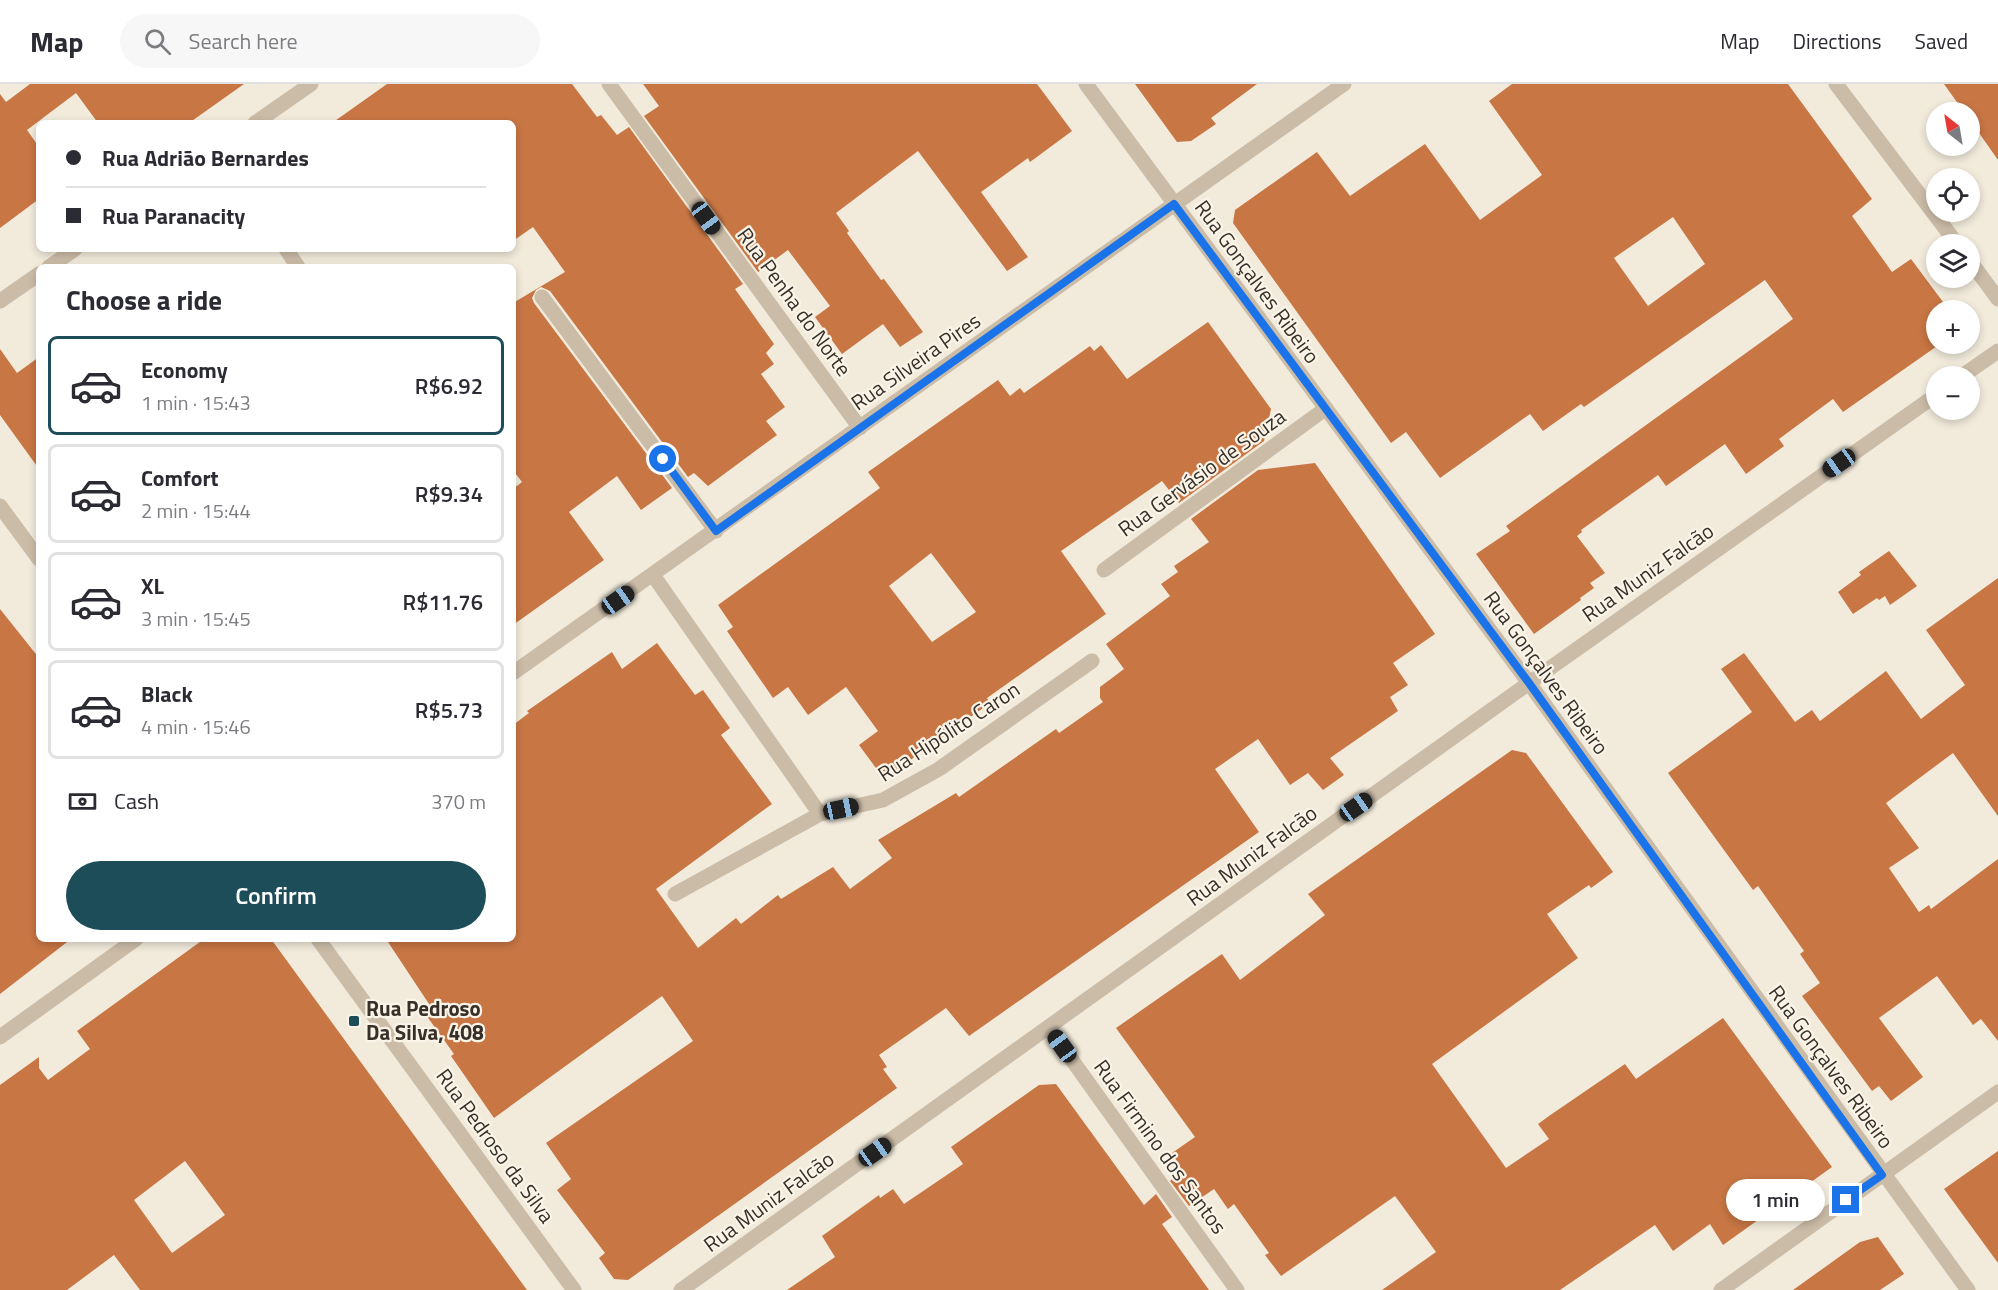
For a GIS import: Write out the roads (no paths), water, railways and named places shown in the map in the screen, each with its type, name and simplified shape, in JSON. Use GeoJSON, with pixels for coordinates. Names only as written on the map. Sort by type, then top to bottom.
{"type":"FeatureCollection","features":[{"type":"Feature","properties":{"kind":"street"},"geometry":{"type":"LineString","coordinates":[[259,120],[311,84]]}},
{"type":"Feature","properties":{"kind":"street","name":"Rua Penha do Norte"},"geometry":{"type":"LineString","coordinates":[[609,84],[860,428]]}},
{"type":"Feature","properties":{"kind":"street","name":"Rua Gonçalves Ribeiro"},"geometry":{"type":"LineString","coordinates":[[1086,84],[1529,683],[1882,1175],[1968,1290]]}},
{"type":"Feature","properties":{"kind":"street","name":"Rua Silveira Pires"},"geometry":{"type":"LineString","coordinates":[[516,671],[1344,84]]}},
{"type":"Feature","properties":{"kind":"street"},"geometry":{"type":"LineString","coordinates":[[1836,84],[1949,234]]}},
{"type":"Feature","properties":{"kind":"street"},"geometry":{"type":"LineString","coordinates":[[53,264],[71,252]]}},
{"type":"Feature","properties":{"kind":"street"},"geometry":{"type":"LineString","coordinates":[[1980,275],[1998,299]]}},
{"type":"Feature","properties":{"kind":"street"},"geometry":{"type":"LineString","coordinates":[[0,302],[36,276]]}},
{"type":"Feature","properties":{"kind":"street"},"geometry":{"type":"LineString","coordinates":[[542,297],[716,531]]}},
{"type":"Feature","properties":{"kind":"street"},"geometry":{"type":"LineString","coordinates":[[1976,366],[1998,351]]}},
{"type":"Feature","properties":{"kind":"street","name":"Rua Muniz Falcão"},"geometry":{"type":"LineString","coordinates":[[681,1290],[1529,683],[1926,402]]}},
{"type":"Feature","properties":{"kind":"street","name":"Rua Gervásio de Souza"},"geometry":{"type":"LineString","coordinates":[[1104,570],[1325,409]]}},
{"type":"Feature","properties":{"kind":"street"},"geometry":{"type":"LineString","coordinates":[[0,506],[36,552]]}},
{"type":"Feature","properties":{"kind":"street"},"geometry":{"type":"LineString","coordinates":[[653,575],[820,814]]}},
{"type":"Feature","properties":{"kind":"street","name":"Rua Hipólito Caron"},"geometry":{"type":"LineString","coordinates":[[675,894],[820,814],[884,800],[939,769],[1092,661]]}},
{"type":"Feature","properties":{"kind":"street"},"geometry":{"type":"LineString","coordinates":[[0,1037],[132,942]]}},
{"type":"Feature","properties":{"kind":"street","name":"Rua Pedroso da Silva"},"geometry":{"type":"LineString","coordinates":[[320,942],[574,1290]]}},
{"type":"Feature","properties":{"kind":"street","name":"Rua Firmino dos Santos"},"geometry":{"type":"LineString","coordinates":[[1049,1028],[1237,1290]]}},
{"type":"Feature","properties":{"kind":"street"},"geometry":{"type":"LineString","coordinates":[[1721,1290],[1998,1092]]}},
{"type":"Feature","properties":{"kind":"place","name":"Rua Pedroso Da Silva, 408"},"geometry":{"type":"Point","coordinates":[354,1021]}}]}
